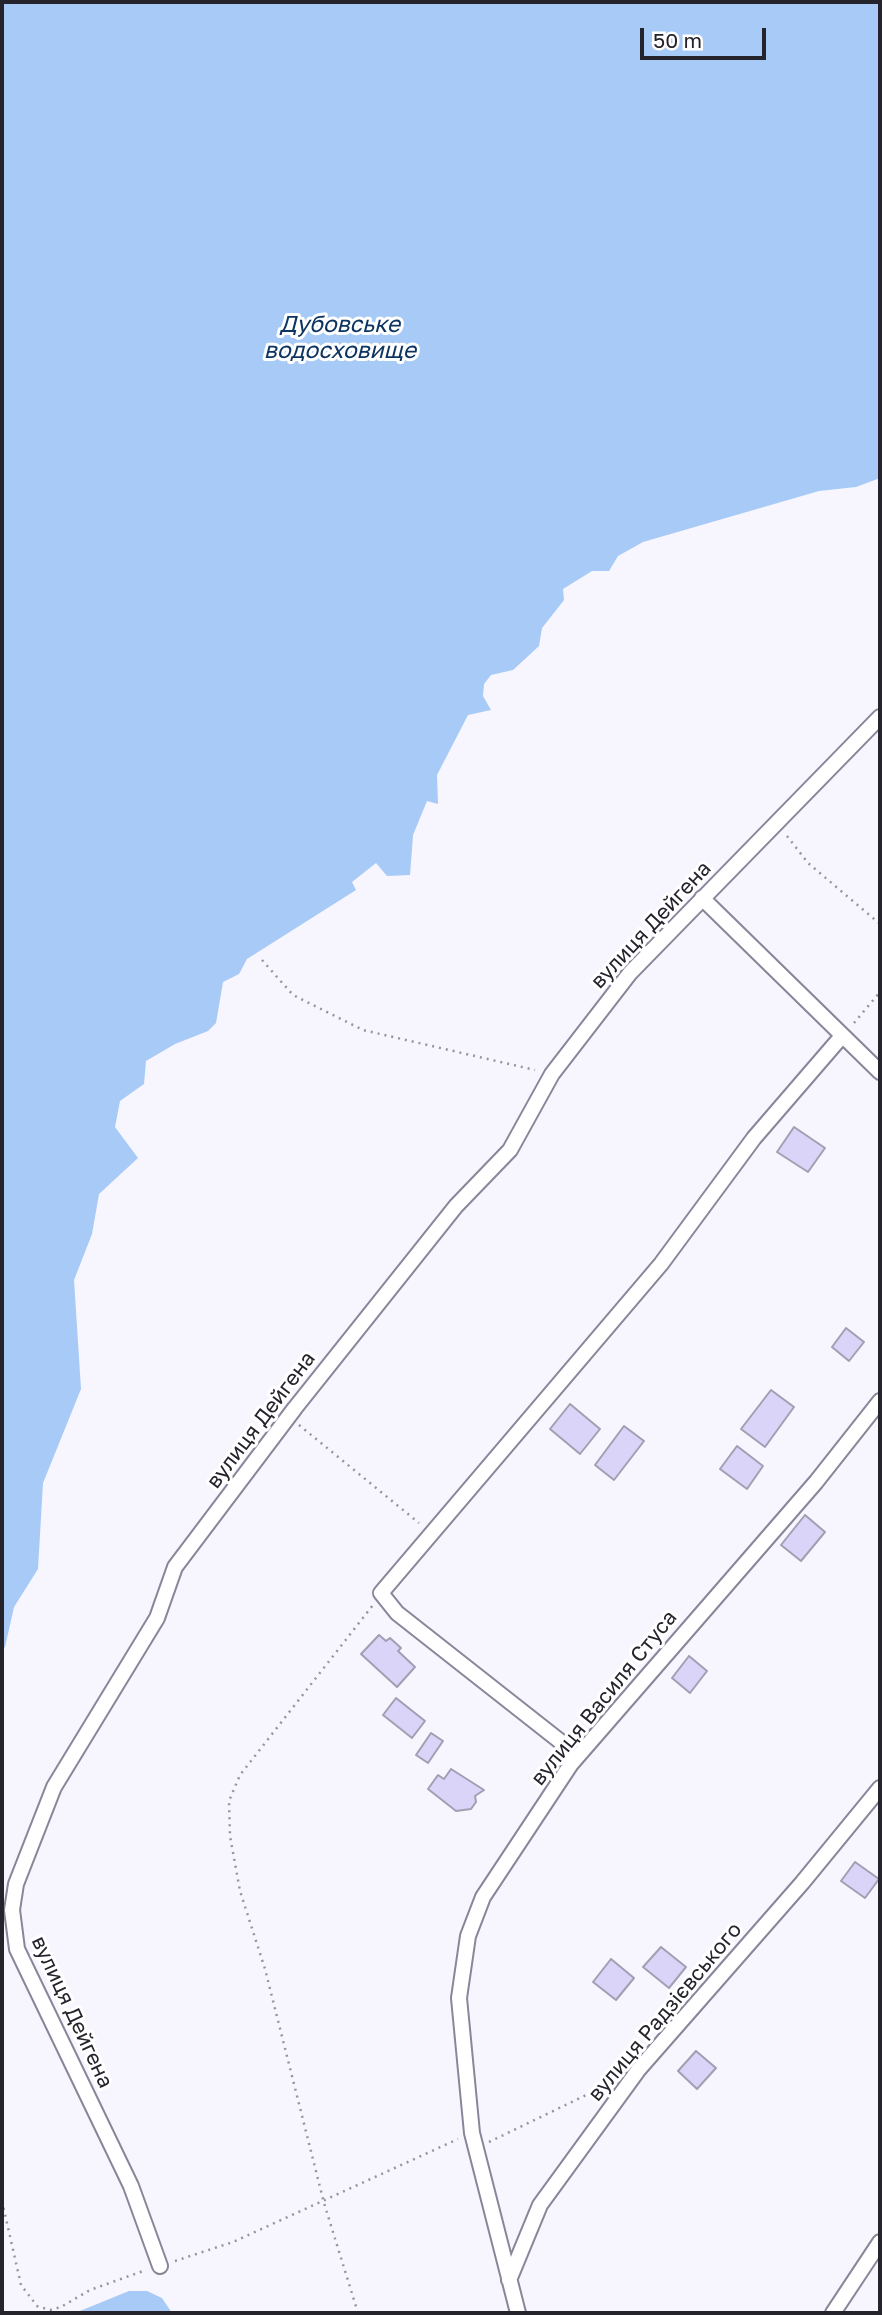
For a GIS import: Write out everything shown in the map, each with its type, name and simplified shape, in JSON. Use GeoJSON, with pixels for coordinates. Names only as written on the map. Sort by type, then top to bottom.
{"type":"FeatureCollection","features":[{"type":"Feature","properties":{"kind":"street","name":"вулиця Дейгена"},"geometry":{"type":"LineString","coordinates":[[160,2266],[131,2186],[22,1964],[12,1928],[16,1884],[54,1787],[157,1618],[175,1567],[289,1417],[456,1206],[510,1150],[552,1074],[629,973],[880,717]]}},
{"type":"Feature","properties":{"kind":"street"},"geometry":{"type":"LineString","coordinates":[[702,898],[880,1072]]}},
{"type":"Feature","properties":{"kind":"street"},"geometry":{"type":"LineString","coordinates":[[571,1764],[561,1742],[397,1613],[381,1593],[661,1264],[754,1138],[842,1036]]}},
{"type":"Feature","properties":{"kind":"street","name":"вулиця Василя Стуса"},"geometry":{"type":"LineString","coordinates":[[518,2313],[472,2133],[459,1998],[468,1936],[483,1897],[571,1764],[816,1482],[880,1401]]}},
{"type":"Feature","properties":{"kind":"street","name":"вулиця Радзієвського"},"geometry":{"type":"LineString","coordinates":[[509,2280],[540,2205],[639,2069],[802,1883],[880,1788]]}},
{"type":"Feature","properties":{"kind":"street"},"geometry":{"type":"LineString","coordinates":[[833,2313],[880,2242]]}},
{"type":"Feature","properties":{"kind":"path"},"geometry":{"type":"LineString","coordinates":[[778,821],[808,863],[880,925]]}},
{"type":"Feature","properties":{"kind":"path"},"geometry":{"type":"LineString","coordinates":[[262,960],[293,995],[363,1030],[552,1074]]}},
{"type":"Feature","properties":{"kind":"path"},"geometry":{"type":"LineString","coordinates":[[842,1036],[880,992]]}},
{"type":"Feature","properties":{"kind":"path"},"geometry":{"type":"LineString","coordinates":[[289,1417],[431,1533]]}},
{"type":"Feature","properties":{"kind":"path"},"geometry":{"type":"LineString","coordinates":[[358,2313],[324,2203],[265,1969],[240,1891],[230,1836],[229,1801],[240,1775],[381,1593]]}},
{"type":"Feature","properties":{"kind":"path"},"geometry":{"type":"LineString","coordinates":[[476,2148],[614,2081]]}},
{"type":"Feature","properties":{"kind":"path"},"geometry":{"type":"LineString","coordinates":[[2,2201],[22,2285],[37,2306],[50,2310],[61,2307],[90,2290],[233,2242],[324,2203],[472,2133]]}},
{"type":"Feature","properties":{"kind":"water","name":"Дубовське водосховище"},"geometry":{"type":"Polygon","coordinates":[[[2,2],[880,2],[880,478],[856,487],[819,491],[643,542],[618,556],[609,571],[592,571],[563,589],[564,600],[542,628],[539,646],[513,670],[491,675],[484,684],[483,696],[491,710],[468,715],[437,775],[438,804],[427,801],[413,835],[410,875],[387,876],[376,863],[352,882],[356,890],[247,959],[239,974],[223,982],[216,1023],[208,1031],[175,1044],[146,1061],[144,1084],[120,1101],[115,1127],[138,1158],[99,1194],[92,1234],[74,1280],[81,1389],[43,1483],[38,1569],[14,1607],[2,1650],[2,2]]]}},
{"type":"Feature","properties":{"kind":"water"},"geometry":{"type":"Polygon","coordinates":[[[129,2291],[147,2291],[162,2298],[172,2313],[75,2313],[129,2291]]]}},
{"type":"Feature","properties":{"kind":"building"},"geometry":{"type":"Polygon","coordinates":[[[794,1127],[825,1148],[808,1172],[777,1152],[794,1127]]]}},
{"type":"Feature","properties":{"kind":"building"},"geometry":{"type":"Polygon","coordinates":[[[846,1328],[864,1342],[849,1361],[832,1347],[846,1328]]]}},
{"type":"Feature","properties":{"kind":"building"},"geometry":{"type":"Polygon","coordinates":[[[771,1390],[794,1407],[765,1447],[741,1429],[771,1390]]]}},
{"type":"Feature","properties":{"kind":"building"},"geometry":{"type":"Polygon","coordinates":[[[570,1404],[600,1429],[580,1454],[550,1429],[570,1404]]]}},
{"type":"Feature","properties":{"kind":"building"},"geometry":{"type":"Polygon","coordinates":[[[624,1426],[644,1441],[614,1480],[595,1465],[624,1426]]]}},
{"type":"Feature","properties":{"kind":"building"},"geometry":{"type":"Polygon","coordinates":[[[737,1446],[763,1466],[747,1489],[720,1469],[737,1446]]]}},
{"type":"Feature","properties":{"kind":"building"},"geometry":{"type":"Polygon","coordinates":[[[805,1515],[825,1532],[801,1561],[781,1545],[805,1515]]]}},
{"type":"Feature","properties":{"kind":"building"},"geometry":{"type":"Polygon","coordinates":[[[379,1635],[386,1641],[390,1638],[401,1648],[398,1651],[415,1667],[397,1687],[361,1654],[379,1635]]]}},
{"type":"Feature","properties":{"kind":"building"},"geometry":{"type":"Polygon","coordinates":[[[689,1656],[707,1671],[690,1693],[672,1678],[689,1656]]]}},
{"type":"Feature","properties":{"kind":"building"},"geometry":{"type":"Polygon","coordinates":[[[396,1698],[425,1721],[412,1738],[383,1715],[396,1698]]]}},
{"type":"Feature","properties":{"kind":"building"},"geometry":{"type":"Polygon","coordinates":[[[431,1733],[443,1741],[428,1763],[416,1755],[431,1733]]]}},
{"type":"Feature","properties":{"kind":"building"},"geometry":{"type":"Polygon","coordinates":[[[451,1769],[484,1790],[475,1796],[476,1802],[471,1809],[456,1811],[428,1789],[438,1775],[444,1779],[451,1769]]]}},
{"type":"Feature","properties":{"kind":"building"},"geometry":{"type":"Polygon","coordinates":[[[855,1862],[879,1879],[865,1898],[841,1881],[855,1862]]]}},
{"type":"Feature","properties":{"kind":"building"},"geometry":{"type":"Polygon","coordinates":[[[661,1947],[686,1967],[669,1988],[643,1967],[661,1947]]]}},
{"type":"Feature","properties":{"kind":"building"},"geometry":{"type":"Polygon","coordinates":[[[611,1959],[634,1978],[616,2000],[593,1982],[611,1959]]]}},
{"type":"Feature","properties":{"kind":"building"},"geometry":{"type":"Polygon","coordinates":[[[696,2051],[716,2068],[697,2089],[678,2071],[696,2051]]]}}]}
